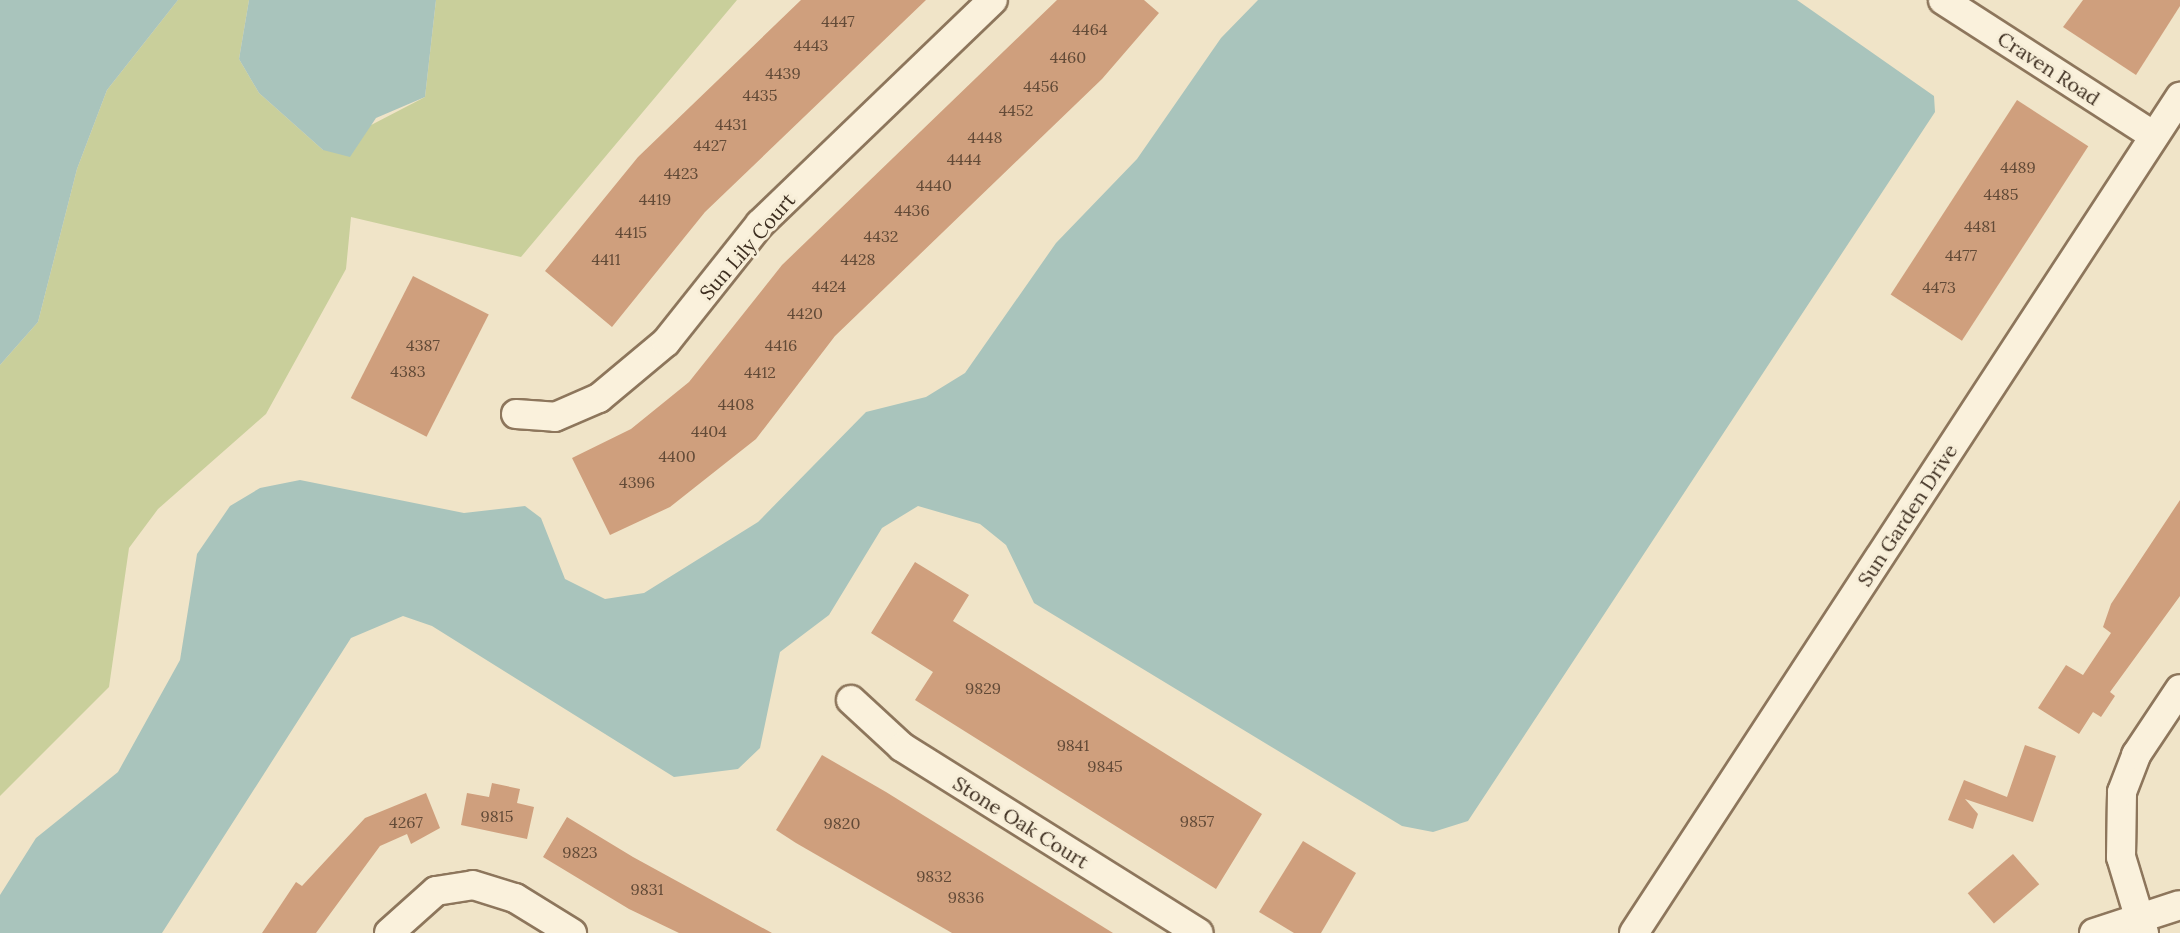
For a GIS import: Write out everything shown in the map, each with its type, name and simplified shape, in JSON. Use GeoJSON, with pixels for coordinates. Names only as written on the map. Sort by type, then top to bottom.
{"type":"FeatureCollection","features":[{"type":"Feature","properties":{"kind":"street","name":"Sun Lily Court"},"geometry":{"type":"LineString","coordinates":[[516,414],[555,417],[599,398],[666,342],[760,224],[993,0]]}},
{"type":"Feature","properties":{"kind":"street","name":"Craven Road"},"geometry":{"type":"LineString","coordinates":[[1943,0],[2154,136]]}},
{"type":"Feature","properties":{"kind":"street","name":"Sun Garden Drive"},"geometry":{"type":"LineString","coordinates":[[1634,933],[2180,97]]}},
{"type":"Feature","properties":{"kind":"street"},"geometry":{"type":"LineString","coordinates":[[2141,925],[2121,857],[2122,792],[2136,755],[2180,689]]}},
{"type":"Feature","properties":{"kind":"street","name":"Stone Oak Court"},"geometry":{"type":"LineString","coordinates":[[851,700],[902,747],[1199,933]]}},
{"type":"Feature","properties":{"kind":"street"},"geometry":{"type":"LineString","coordinates":[[389,933],[436,891],[491,888],[572,933]]}},
{"type":"Feature","properties":{"kind":"street"},"geometry":{"type":"LineString","coordinates":[[2094,933],[2141,925],[2180,905]]}},
{"type":"Feature","properties":{"kind":"green space"},"geometry":{"type":"Polygon","coordinates":[[[178,0],[249,0],[239,59],[259,93],[323,150],[425,97],[436,0],[737,0],[521,257],[351,217],[346,269],[266,414],[158,509],[129,548],[109,687],[0,796],[0,365],[38,322],[77,169],[107,90],[178,0]]]}},
{"type":"Feature","properties":{"kind":"water"},"geometry":{"type":"Polygon","coordinates":[[[0,0],[178,0],[107,90],[77,169],[38,322],[0,365],[0,0]]]}},
{"type":"Feature","properties":{"kind":"water"},"geometry":{"type":"Polygon","coordinates":[[[249,0],[436,0],[425,97],[376,118],[350,157],[323,150],[259,93],[239,59],[249,0]]]}},
{"type":"Feature","properties":{"kind":"water"},"geometry":{"type":"Polygon","coordinates":[[[1258,0],[1797,0],[1934,96],[1935,112],[1468,821],[1433,832],[1402,826],[1034,603],[1006,545],[980,524],[918,506],[882,528],[829,615],[780,652],[760,748],[738,769],[674,777],[432,626],[403,616],[351,638],[162,933],[0,933],[0,895],[36,838],[118,772],[180,660],[197,554],[230,506],[260,488],[300,480],[464,513],[525,506],[541,518],[565,579],[605,599],[644,593],[758,522],[866,412],[926,397],[965,373],[1056,243],[1137,159],[1221,38],[1258,0]]]}},
{"type":"Feature","properties":{"kind":"building"},"geometry":{"type":"Polygon","coordinates":[[[801,0],[926,0],[705,212],[612,327],[545,271],[638,157],[801,0]]]}},
{"type":"Feature","properties":{"kind":"building"},"geometry":{"type":"Polygon","coordinates":[[[1057,0],[1144,0],[1159,13],[1102,79],[835,336],[756,439],[670,507],[610,535],[572,458],[631,429],[689,382],[782,265],[1057,0]]]}},
{"type":"Feature","properties":{"kind":"building"},"geometry":{"type":"Polygon","coordinates":[[[2083,0],[2180,0],[2180,6],[2136,75],[2063,27],[2083,0]]]}},
{"type":"Feature","properties":{"kind":"building"},"geometry":{"type":"Polygon","coordinates":[[[2017,100],[2088,146],[1962,341],[1891,295],[2017,100]]]}},
{"type":"Feature","properties":{"kind":"building"},"geometry":{"type":"Polygon","coordinates":[[[413,276],[489,315],[427,437],[351,398],[413,276]]]}},
{"type":"Feature","properties":{"kind":"building"},"geometry":{"type":"Polygon","coordinates":[[[2180,500],[2180,596],[2110,692],[2115,696],[2101,717],[2093,712],[2079,734],[2038,708],[2066,665],[2083,675],[2111,633],[2103,627],[2111,604],[2180,500]]]}},
{"type":"Feature","properties":{"kind":"building"},"geometry":{"type":"Polygon","coordinates":[[[915,562],[969,595],[953,621],[1262,814],[1216,889],[915,700],[933,672],[871,633],[915,562]]]}},
{"type":"Feature","properties":{"kind":"building"},"geometry":{"type":"Polygon","coordinates":[[[2025,745],[2056,756],[2033,822],[1965,799],[1978,814],[1973,829],[1948,820],[1964,780],[2007,797],[2025,745]]]}},
{"type":"Feature","properties":{"kind":"building"},"geometry":{"type":"Polygon","coordinates":[[[822,755],[1113,933],[952,933],[796,843],[776,830],[822,755]]]}},
{"type":"Feature","properties":{"kind":"building"},"geometry":{"type":"Polygon","coordinates":[[[492,783],[520,789],[517,803],[534,807],[527,839],[461,825],[467,793],[489,797],[492,783]]]}},
{"type":"Feature","properties":{"kind":"building"},"geometry":{"type":"Polygon","coordinates":[[[426,793],[440,828],[411,844],[407,834],[380,846],[316,933],[262,933],[296,882],[302,886],[365,818],[426,793]]]}},
{"type":"Feature","properties":{"kind":"building"},"geometry":{"type":"Polygon","coordinates":[[[567,817],[772,933],[679,933],[629,909],[543,857],[567,817]]]}},
{"type":"Feature","properties":{"kind":"building"},"geometry":{"type":"Polygon","coordinates":[[[1303,841],[1356,873],[1321,933],[1294,933],[1259,912],[1303,841]]]}},
{"type":"Feature","properties":{"kind":"building"},"geometry":{"type":"Polygon","coordinates":[[[2013,854],[2039,884],[1994,924],[1968,893],[2013,854]]]}}]}
